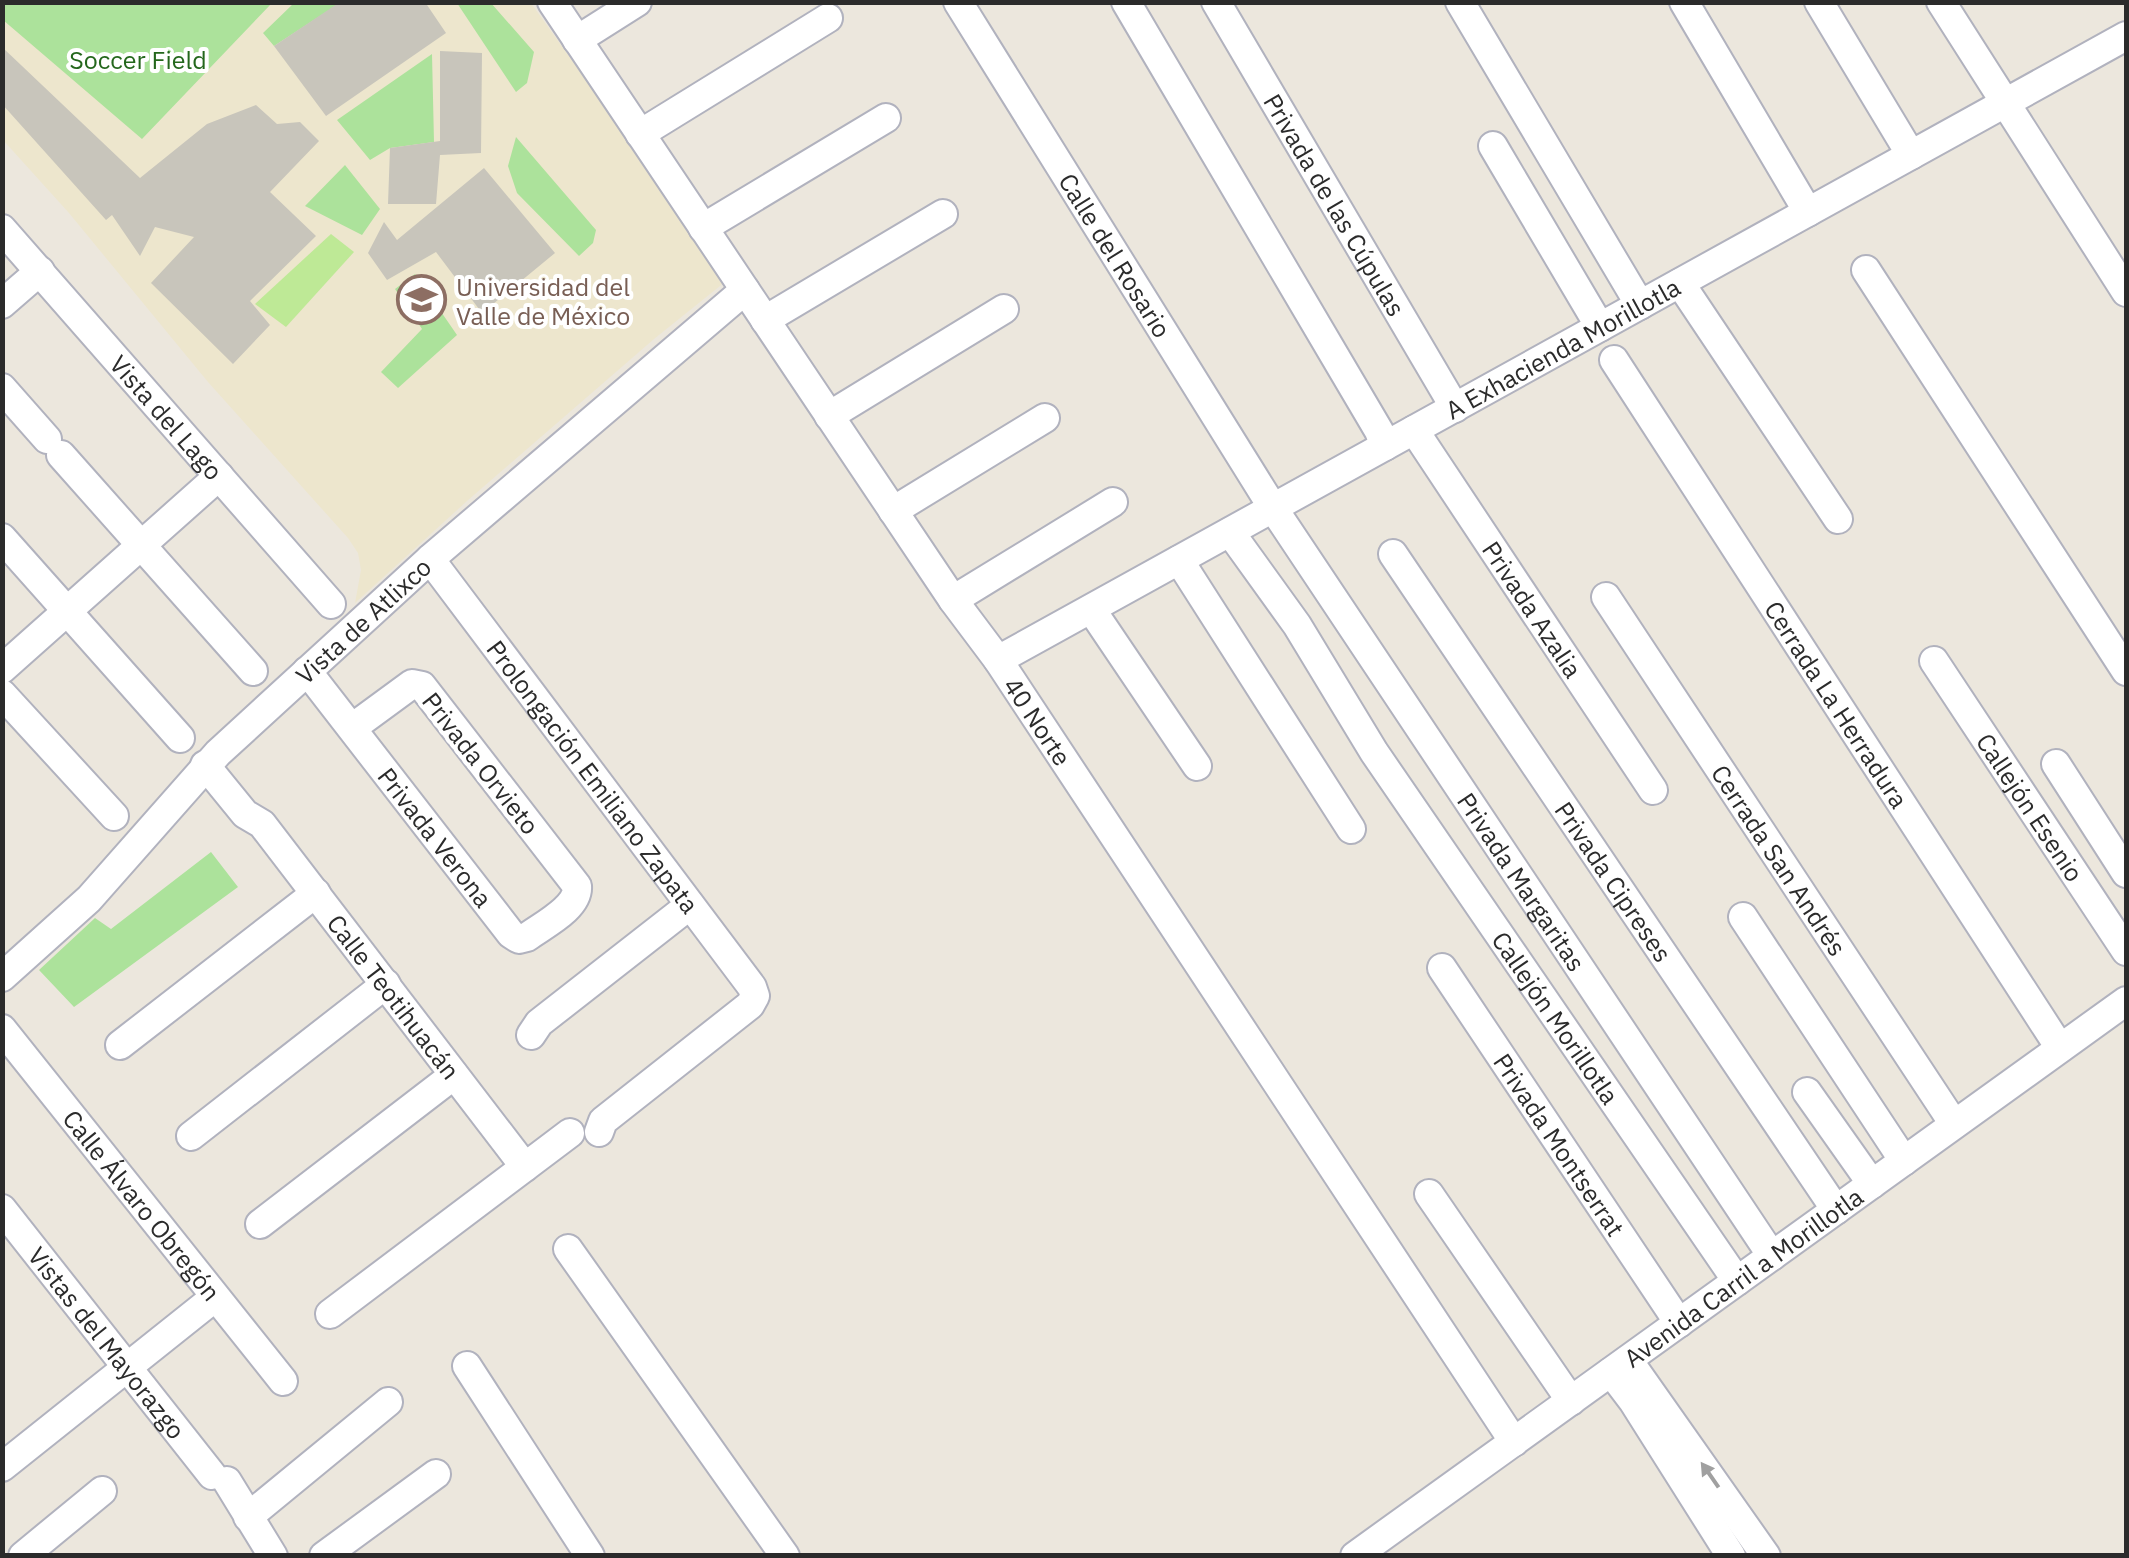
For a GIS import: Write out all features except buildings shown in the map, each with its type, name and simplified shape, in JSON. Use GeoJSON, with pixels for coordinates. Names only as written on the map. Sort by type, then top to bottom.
{"type":"FeatureCollection","features":[{"type":"Feature","properties":{"kind":"street","name":"40 Norte"},"geometry":{"type":"LineString","coordinates":[[552,2],[953,600],[998,660],[1514,1442]]}},
{"type":"Feature","properties":{"kind":"street"},"geometry":{"type":"LineString","coordinates":[[577,40],[637,2]]}},
{"type":"Feature","properties":{"kind":"street","name":"Calle del Rosario"},"geometry":{"type":"LineString","coordinates":[[958,2],[1272,508]]}},
{"type":"Feature","properties":{"kind":"street"},"geometry":{"type":"LineString","coordinates":[[1126,2],[1385,446]]}},
{"type":"Feature","properties":{"kind":"street","name":"Privada de las Cúpulas"},"geometry":{"type":"LineString","coordinates":[[1216,2],[1454,408]]}},
{"type":"Feature","properties":{"kind":"street"},"geometry":{"type":"LineString","coordinates":[[1460,2],[1640,305]]}},
{"type":"Feature","properties":{"kind":"street"},"geometry":{"type":"LineString","coordinates":[[1684,2],[1808,212]]}},
{"type":"Feature","properties":{"kind":"street"},"geometry":{"type":"LineString","coordinates":[[1819,2],[1911,155]]}},
{"type":"Feature","properties":{"kind":"street"},"geometry":{"type":"LineString","coordinates":[[1941,2],[2126,292]]}},
{"type":"Feature","properties":{"kind":"street"},"geometry":{"type":"LineString","coordinates":[[640,134],[828,18]]}},
{"type":"Feature","properties":{"kind":"street","name":"A Exhacienda Morillotla"},"geometry":{"type":"LineString","coordinates":[[998,660],[2126,36]]}},
{"type":"Feature","properties":{"kind":"street"},"geometry":{"type":"LineString","coordinates":[[703,228],[886,118]]}},
{"type":"Feature","properties":{"kind":"street"},"geometry":{"type":"LineString","coordinates":[[1493,146],[1600,327]]}},
{"type":"Feature","properties":{"kind":"street"},"geometry":{"type":"LineString","coordinates":[[765,320],[943,214]]}},
{"type":"Feature","properties":{"kind":"street","name":"Vista del Lago"},"geometry":{"type":"LineString","coordinates":[[2,229],[330,604]]}},
{"type":"Feature","properties":{"kind":"street"},"geometry":{"type":"LineString","coordinates":[[1866,270],[2126,671]]}},
{"type":"Feature","properties":{"kind":"street"},"geometry":{"type":"LineString","coordinates":[[2,304],[40,271]]}},
{"type":"Feature","properties":{"kind":"street"},"geometry":{"type":"LineString","coordinates":[[1680,283],[1838,519]]}},
{"type":"Feature","properties":{"kind":"street","name":"Vista de Atlixco"},"geometry":{"type":"LineString","coordinates":[[2,978],[89,899],[211,759],[430,559],[745,290]]}},
{"type":"Feature","properties":{"kind":"street"},"geometry":{"type":"LineString","coordinates":[[830,416],[1004,309]]}},
{"type":"Feature","properties":{"kind":"street","name":"Cerrada La Herradura"},"geometry":{"type":"LineString","coordinates":[[1614,360],[2060,1048]]}},
{"type":"Feature","properties":{"kind":"street"},"geometry":{"type":"LineString","coordinates":[[2,388],[253,671]]}},
{"type":"Feature","properties":{"kind":"street"},"geometry":{"type":"LineString","coordinates":[[893,511],[1045,418]]}},
{"type":"Feature","properties":{"kind":"street","name":"Privada Azalia"},"geometry":{"type":"LineString","coordinates":[[1414,430],[1653,790]]}},
{"type":"Feature","properties":{"kind":"street"},"geometry":{"type":"LineString","coordinates":[[2,668],[218,476]]}},
{"type":"Feature","properties":{"kind":"street"},"geometry":{"type":"LineString","coordinates":[[953,600],[1113,502]]}},
{"type":"Feature","properties":{"kind":"street","name":"Privada Margaritas"},"geometry":{"type":"LineString","coordinates":[[1272,508],[1772,1256]]}},
{"type":"Feature","properties":{"kind":"street","name":"Callejón Morillotla"},"geometry":{"type":"LineString","coordinates":[[1230,532],[1297,625],[1374,752],[1737,1281]]}},
{"type":"Feature","properties":{"kind":"street"},"geometry":{"type":"LineString","coordinates":[[2,538],[180,738]]}},
{"type":"Feature","properties":{"kind":"street","name":"Privada Cipreses"},"geometry":{"type":"LineString","coordinates":[[1394,554],[1836,1210]]}},
{"type":"Feature","properties":{"kind":"street","name":"Prolongación Emiliano Zapata"},"geometry":{"type":"LineString","coordinates":[[430,559],[755,996],[750,1006],[603,1121],[599,1132]]}},
{"type":"Feature","properties":{"kind":"street"},"geometry":{"type":"LineString","coordinates":[[1179,560],[1351,829]]}},
{"type":"Feature","properties":{"kind":"street","name":"Cerrada San Andrés"},"geometry":{"type":"LineString","coordinates":[[1606,597],[1954,1124]]}},
{"type":"Feature","properties":{"kind":"street"},"geometry":{"type":"LineString","coordinates":[[1091,609],[1198,766]]}},
{"type":"Feature","properties":{"kind":"street","name":"Callejón Esenio"},"geometry":{"type":"LineString","coordinates":[[1934,660],[2126,950]]}},
{"type":"Feature","properties":{"kind":"street","name":"Privada Verona"},"geometry":{"type":"LineString","coordinates":[[314,665],[511,934],[519,939],[527,937],[574,902],[578,894]]}},
{"type":"Feature","properties":{"kind":"street","name":"Privada Orvieto"},"geometry":{"type":"LineString","coordinates":[[359,722],[412,684],[422,686],[577,886],[578,894]]}},
{"type":"Feature","properties":{"kind":"street"},"geometry":{"type":"LineString","coordinates":[[2,694],[114,816]]}},
{"type":"Feature","properties":{"kind":"street","name":"Calle Teotihuacán"},"geometry":{"type":"LineString","coordinates":[[211,759],[245,814],[262,824],[526,1166]]}},
{"type":"Feature","properties":{"kind":"street"},"geometry":{"type":"LineString","coordinates":[[2056,764],[2126,873]]}},
{"type":"Feature","properties":{"kind":"street"},"geometry":{"type":"LineString","coordinates":[[120,1045],[316,893]]}},
{"type":"Feature","properties":{"kind":"street"},"geometry":{"type":"LineString","coordinates":[[531,1035],[539,1023],[690,905]]}},
{"type":"Feature","properties":{"kind":"street"},"geometry":{"type":"LineString","coordinates":[[1743,918],[1904,1161]]}},
{"type":"Feature","properties":{"kind":"street","name":"Privada Montserrat"},"geometry":{"type":"LineString","coordinates":[[1442,968],[1680,1323]]}},
{"type":"Feature","properties":{"kind":"street"},"geometry":{"type":"LineString","coordinates":[[191,1136],[386,984]]}},
{"type":"Feature","properties":{"kind":"street","name":"Avenida Carril a Morillotla"},"geometry":{"type":"LineString","coordinates":[[1357,1554],[2126,1001]]}},
{"type":"Feature","properties":{"kind":"street","name":"Calle Álvaro Obregón"},"geometry":{"type":"LineString","coordinates":[[2,1029],[283,1381]]}},
{"type":"Feature","properties":{"kind":"street"},"geometry":{"type":"LineString","coordinates":[[260,1224],[454,1074]]}},
{"type":"Feature","properties":{"kind":"street"},"geometry":{"type":"LineString","coordinates":[[1807,1092],[1872,1184]]}},
{"type":"Feature","properties":{"kind":"street"},"geometry":{"type":"LineString","coordinates":[[330,1314],[570,1133]]}},
{"type":"Feature","properties":{"kind":"street"},"geometry":{"type":"LineString","coordinates":[[1429,1194],[1571,1401]]}},
{"type":"Feature","properties":{"kind":"street","name":"Vistas del Mayorazgo"},"geometry":{"type":"LineString","coordinates":[[2,1208],[126,1370],[220,1478],[272,1556]]}},
{"type":"Feature","properties":{"kind":"street"},"geometry":{"type":"LineString","coordinates":[[568,1249],[785,1556]]}},
{"type":"Feature","properties":{"kind":"street"},"geometry":{"type":"LineString","coordinates":[[2,1466],[214,1298]]}},
{"type":"Feature","properties":{"kind":"street"},"geometry":{"type":"LineString","coordinates":[[468,1366],[590,1556]]}},
{"type":"Feature","properties":{"kind":"street"},"geometry":{"type":"LineString","coordinates":[[1620,1366],[1766,1556]]}},
{"type":"Feature","properties":{"kind":"street"},"geometry":{"type":"LineString","coordinates":[[248,1517],[388,1402]]}},
{"type":"Feature","properties":{"kind":"street"},"geometry":{"type":"LineString","coordinates":[[1657,1419],[1731,1556]]}},
{"type":"Feature","properties":{"kind":"street"},"geometry":{"type":"LineString","coordinates":[[324,1556],[436,1474]]}},
{"type":"Feature","properties":{"kind":"street"},"geometry":{"type":"LineString","coordinates":[[23,1556],[102,1492]]}},
{"type":"Feature","properties":{"kind":"shaded area","name":"Universidad del Valle de México"},"geometry":{"type":"Polygon","coordinates":[[[2,3],[531,3],[678,209],[725,282],[467,501],[355,603],[361,570],[358,553],[348,538],[208,382],[69,213],[3,140],[2,3]]]}},
{"type":"Feature","properties":{"kind":"green space","name":"Soccer Field"},"geometry":{"type":"Polygon","coordinates":[[[4,2],[272,3],[142,139],[3,20],[4,2]]]}},
{"type":"Feature","properties":{"kind":"green space"},"geometry":{"type":"Polygon","coordinates":[[[294,3],[340,3],[274,46],[263,33],[294,3]]]}},
{"type":"Feature","properties":{"kind":"green space"},"geometry":{"type":"Polygon","coordinates":[[[457,3],[491,3],[534,52],[527,83],[516,92],[457,3]]]}},
{"type":"Feature","properties":{"kind":"green space"},"geometry":{"type":"Polygon","coordinates":[[[432,54],[434,142],[390,148],[370,160],[337,120],[432,54]]]}},
{"type":"Feature","properties":{"kind":"green space"},"geometry":{"type":"Polygon","coordinates":[[[516,137],[596,230],[593,243],[579,256],[517,193],[508,166],[516,137]]]}},
{"type":"Feature","properties":{"kind":"green space"},"geometry":{"type":"Polygon","coordinates":[[[345,165],[380,209],[362,235],[305,206],[345,165]]]}},
{"type":"Feature","properties":{"kind":"green space"},"geometry":{"type":"Polygon","coordinates":[[[331,234],[354,252],[286,327],[255,304],[331,234]]]}},
{"type":"Feature","properties":{"kind":"green space"},"geometry":{"type":"Polygon","coordinates":[[[415,274],[457,335],[398,388],[381,372],[422,329],[395,289],[415,274]]]}},
{"type":"Feature","properties":{"kind":"green space"},"geometry":{"type":"Polygon","coordinates":[[[211,852],[238,887],[74,1007],[39,970],[95,918],[111,929],[211,852]]]}},
{"type":"Feature","properties":{"kind":"place","name":"Universidad del Valle de México"},"geometry":{"type":"Point","coordinates":[421,300]}}]}
